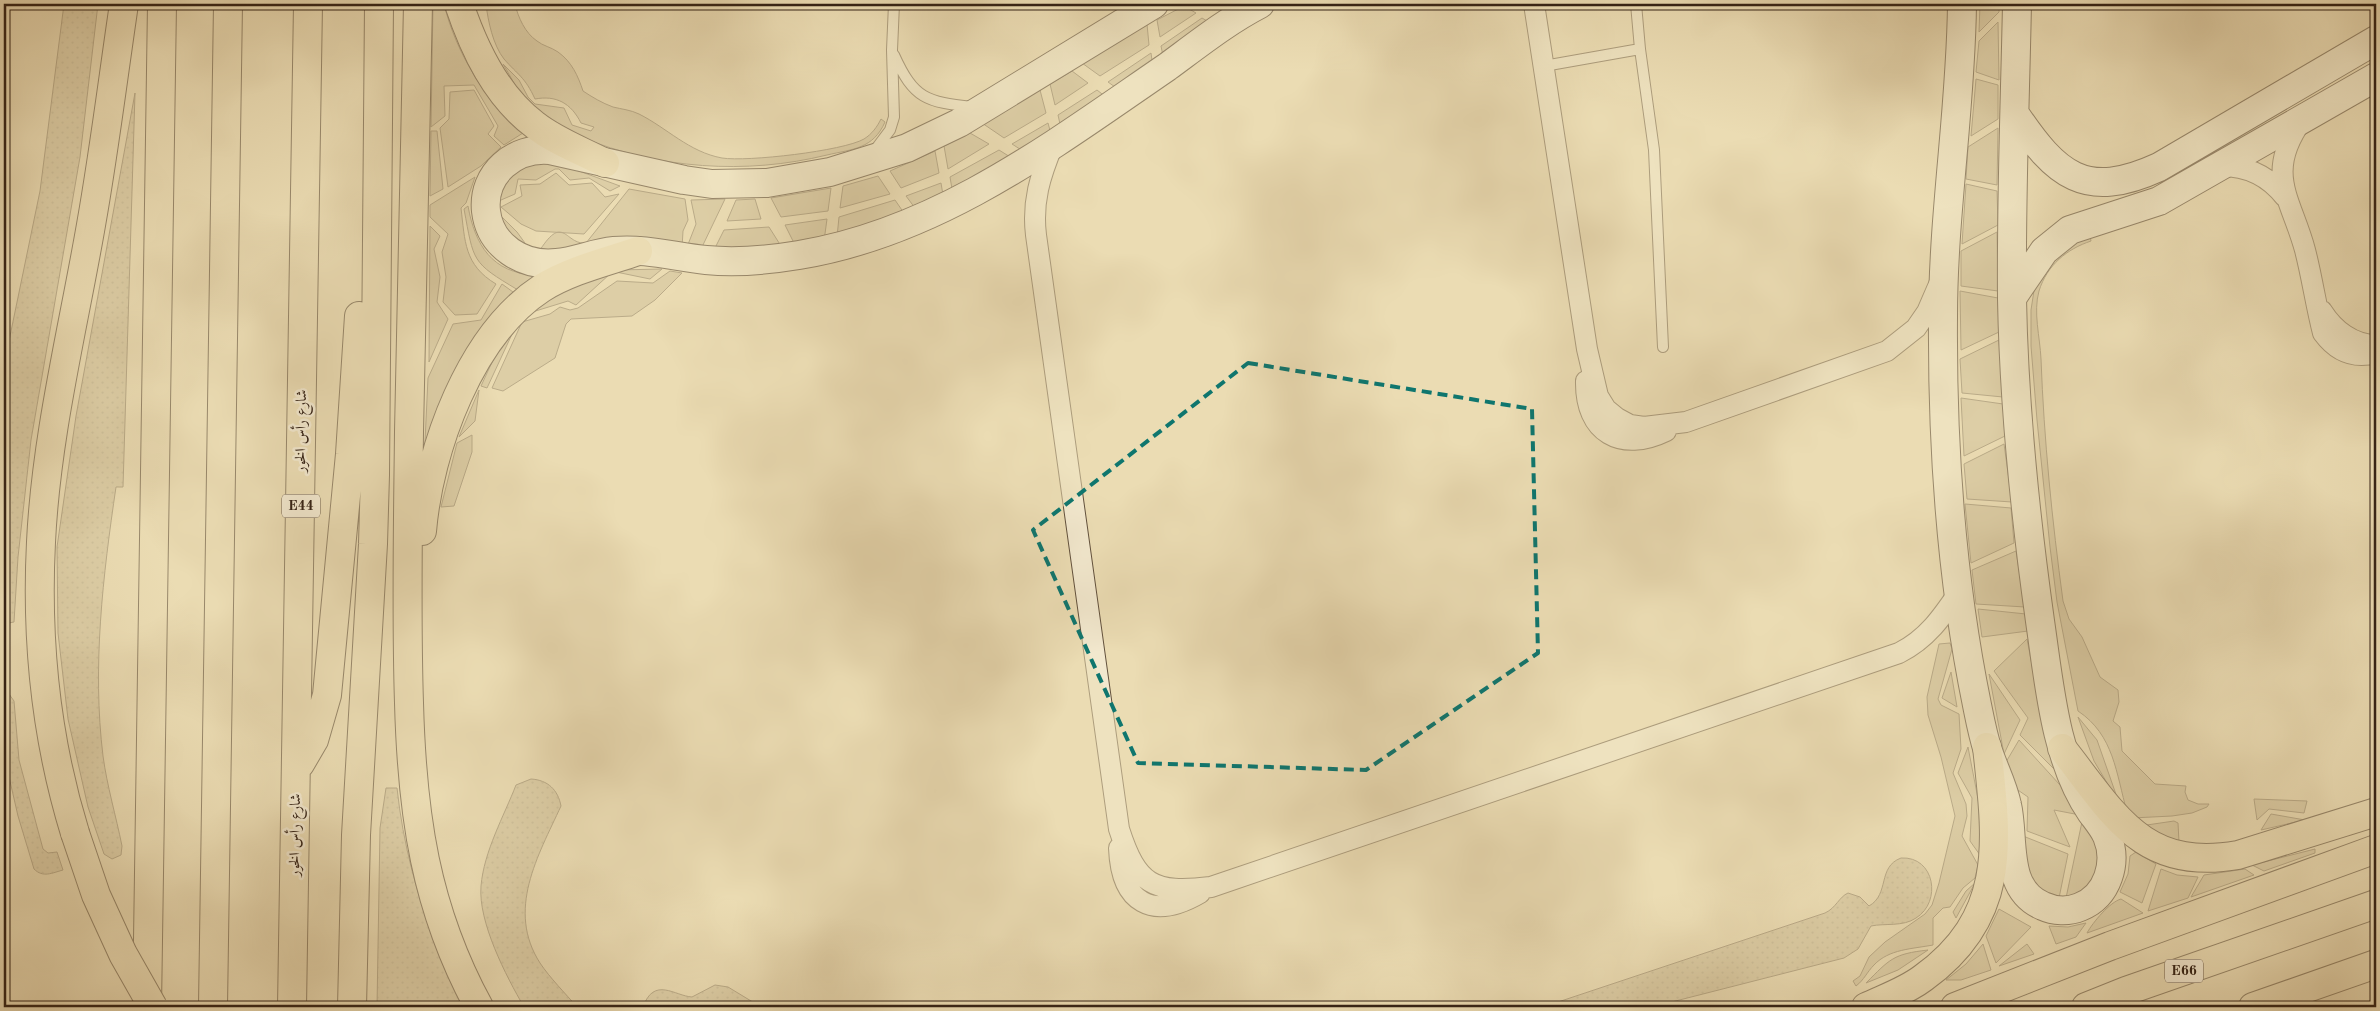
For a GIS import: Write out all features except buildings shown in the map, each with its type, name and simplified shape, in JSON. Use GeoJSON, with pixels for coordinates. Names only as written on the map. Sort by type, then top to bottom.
{"type":"FeatureCollection","features":[{"type":"Feature","properties":{"kind":"highway"},"geometry":{"type":"LineString","coordinates":[[124,4],[92,225],[51,453],[41,539],[40,628],[48,712],[62,792],[96,895],[123,954],[153,1007]]}},
{"type":"Feature","properties":{"kind":"highway"},"geometry":{"type":"LineString","coordinates":[[147,1007],[162,4]]}},
{"type":"Feature","properties":{"kind":"highway"},"geometry":{"type":"LineString","coordinates":[[212,1007],[228,4]]}},
{"type":"Feature","properties":{"kind":"highway","name":"شارع رأس الخور"},"geometry":{"type":"LineString","coordinates":[[292,1007],[308,4]]}},
{"type":"Feature","properties":{"kind":"highway"},"geometry":{"type":"LineString","coordinates":[[352,1007],[356,825],[374,544],[376,475],[379,4]]}},
{"type":"Feature","properties":{"kind":"highway"},"geometry":{"type":"LineString","coordinates":[[418,4],[406,622],[410,755],[416,820],[427,874],[439,915],[460,972],[480,1007]]}},
{"type":"Feature","properties":{"kind":"highway"},"geometry":{"type":"LineString","coordinates":[[459,4],[478,50],[490,73],[509,100],[535,125],[605,163]]}},
{"type":"Feature","properties":{"kind":"highway"},"geometry":{"type":"LineString","coordinates":[[297,769],[314,740],[327,695],[350,454],[360,310],[364,173],[369,131],[378,87]]}},
{"type":"Feature","properties":{"kind":"highway"},"geometry":{"type":"LineString","coordinates":[[409,702],[426,500],[437,456],[466,381],[493,334],[540,289],[559,278],[638,251]]}},
{"type":"Feature","properties":{"kind":"highway"},"geometry":{"type":"LineString","coordinates":[[1866,1007],[1908,987],[1942,964],[1968,932],[1984,903],[1992,879],[1995,852],[1987,748]]}},
{"type":"Feature","properties":{"kind":"highway"},"geometry":{"type":"LineString","coordinates":[[2062,748],[2121,824],[2151,844],[2185,856],[2221,858],[2238,855],[2376,812]]}},
{"type":"Feature","properties":{"kind":"highway"},"geometry":{"type":"LineString","coordinates":[[1955,1007],[2110,946],[2376,849]]}},
{"type":"Feature","properties":{"kind":"highway","name":"E66"},"geometry":{"type":"LineString","coordinates":[[2086,1007],[2126,991],[2376,904]]}},
{"type":"Feature","properties":{"kind":"highway"},"geometry":{"type":"LineString","coordinates":[[2252,1007],[2376,964]]}},
{"type":"Feature","properties":{"kind":"street"},"geometry":{"type":"LineString","coordinates":[[1154,4],[959,124],[907,148],[854,166],[794,179],[740,184],[684,180],[540,149],[520,154],[510,159],[495,173],[486,195],[486,212],[490,229],[504,248],[528,261],[542,263],[566,262],[598,253],[638,251],[709,260],[740,261],[800,255],[834,247],[900,227],[1021,167],[1224,26],[1260,4]]}},
{"type":"Feature","properties":{"kind":"street"},"geometry":{"type":"LineString","coordinates":[[1534,4],[1587,349],[1598,396],[1606,409],[1617,418],[1630,425],[1644,427],[1686,422],[1887,351],[1916,328],[1927,312],[1944,273]]}},
{"type":"Feature","properties":{"kind":"street"},"geometry":{"type":"LineString","coordinates":[[1962,4],[1959,92],[1947,217],[1944,273],[1943,362],[1948,478],[1959,592],[1968,660],[1987,748],[2006,800],[2014,871],[2017,881],[2030,898],[2039,905],[2059,910],[2081,907],[2099,894],[2105,885],[2111,861],[2107,837],[2077,788],[2062,748],[2042,633],[2024,494],[2012,298],[2017,4]]}},
{"type":"Feature","properties":{"kind":"street"},"geometry":{"type":"LineString","coordinates":[[2015,114],[2043,154],[2068,173],[2099,181],[2129,179],[2159,167],[2376,40]]}},
{"type":"Feature","properties":{"kind":"street"},"geometry":{"type":"LineString","coordinates":[[2012,298],[2041,255],[2060,236],[2081,226],[2139,209],[2159,201],[2217,166],[2376,77]]}},
{"type":"Feature","properties":{"kind":"street"},"geometry":{"type":"LineString","coordinates":[[2303,118],[2295,130],[2285,156],[2283,184],[2285,197],[2304,247],[2323,333],[2330,343],[2340,351],[2364,356],[2376,353]]}},
{"type":"Feature","properties":{"kind":"street"},"geometry":{"type":"LineString","coordinates":[[1053,145],[1038,185],[1034,204],[1035,228],[1119,829],[1131,862],[1140,874],[1152,883],[1165,889],[1180,891],[1211,887],[1416,818],[1835,672],[1899,653],[1913,646],[1929,633],[1959,592]]}},
{"type":"Feature","properties":{"kind":"street"},"geometry":{"type":"LineString","coordinates":[[2217,166],[2230,166],[2256,172],[2272,183],[2285,197]]}},
{"type":"Feature","properties":{"kind":"street"},"geometry":{"type":"LineString","coordinates":[[2316,298],[2328,321],[2337,330],[2360,342],[2376,345]]}},
{"type":"Feature","properties":{"kind":"lane"},"geometry":{"type":"LineString","coordinates":[[854,166],[884,141],[894,117],[892,50],[894,4]]}},
{"type":"Feature","properties":{"kind":"lane"},"geometry":{"type":"LineString","coordinates":[[1636,4],[1656,181],[1663,347]]}},
{"type":"Feature","properties":{"kind":"lane"},"geometry":{"type":"LineString","coordinates":[[892,50],[910,86],[921,95],[946,104],[984,109]]}},
{"type":"Feature","properties":{"kind":"lane"},"geometry":{"type":"LineString","coordinates":[[1544,66],[1640,50]]}},
{"type":"Feature","properties":{"kind":"highlighted area"},"geometry":{"type":"Polygon","coordinates":[[[1248,363],[1532,409],[1538,653],[1366,770],[1138,763],[1033,530],[1248,363]]]}},
{"type":"Feature","properties":{"kind":"shaded area"},"geometry":{"type":"Polygon","coordinates":[[[64,4],[98,4],[80,157],[31,440],[18,557],[14,622],[4,624],[4,365],[40,191],[64,4]]]}},
{"type":"Feature","properties":{"kind":"shaded area"},"geometry":{"type":"Polygon","coordinates":[[[433,4],[444,4],[449,22],[464,58],[484,91],[523,133],[504,145],[494,136],[498,126],[474,85],[444,86],[445,116],[431,127],[433,4]]]}},
{"type":"Feature","properties":{"kind":"shaded area"},"geometry":{"type":"Polygon","coordinates":[[[486,4],[515,4],[520,19],[529,34],[539,43],[558,52],[567,60],[577,75],[583,91],[613,107],[639,114],[699,151],[710,155],[734,159],[772,157],[836,148],[864,139],[874,130],[881,119],[885,122],[875,138],[854,149],[796,161],[765,165],[734,167],[671,162],[610,148],[565,130],[542,115],[529,103],[517,89],[503,64],[519,80],[528,97],[535,104],[564,108],[572,125],[591,131],[594,127],[581,123],[573,110],[562,102],[550,98],[535,99],[524,81],[500,53],[494,40],[486,4]]]}},
{"type":"Feature","properties":{"kind":"shaded area"},"geometry":{"type":"Polygon","coordinates":[[[1980,4],[1999,4],[1999,12],[1979,32],[1980,4]]]}},
{"type":"Feature","properties":{"kind":"shaded area"},"geometry":{"type":"Polygon","coordinates":[[[1184,6],[1196,13],[1160,37],[1157,20],[1184,6]]]}},
{"type":"Feature","properties":{"kind":"shaded area"},"geometry":{"type":"Polygon","coordinates":[[[1202,18],[1214,25],[1164,61],[1161,46],[1202,18]]]}},
{"type":"Feature","properties":{"kind":"shaded area"},"geometry":{"type":"Polygon","coordinates":[[[1998,22],[1999,80],[1976,72],[1979,41],[1998,22]]]}},
{"type":"Feature","properties":{"kind":"shaded area"},"geometry":{"type":"Polygon","coordinates":[[[1147,24],[1149,45],[1100,76],[1082,63],[1147,24]]]}},
{"type":"Feature","properties":{"kind":"shaded area"},"geometry":{"type":"Polygon","coordinates":[[[1151,53],[1153,68],[1122,92],[1108,82],[1151,53]]]}},
{"type":"Feature","properties":{"kind":"shaded area"},"geometry":{"type":"Polygon","coordinates":[[[1072,71],[1088,83],[1055,105],[1050,84],[1072,71]]]}},
{"type":"Feature","properties":{"kind":"shaded area"},"geometry":{"type":"Polygon","coordinates":[[[1976,79],[1998,85],[1998,119],[1971,136],[1976,79]]]}},
{"type":"Feature","properties":{"kind":"shaded area"},"geometry":{"type":"Polygon","coordinates":[[[474,90],[494,126],[488,134],[501,147],[481,166],[448,187],[440,128],[449,119],[450,92],[474,90]]]}},
{"type":"Feature","properties":{"kind":"shaded area"},"geometry":{"type":"Polygon","coordinates":[[[1040,90],[1046,113],[1004,138],[982,123],[1040,90]]]}},
{"type":"Feature","properties":{"kind":"shaded area"},"geometry":{"type":"Polygon","coordinates":[[[1097,90],[1111,101],[1062,133],[1058,115],[1097,90]]]}},
{"type":"Feature","properties":{"kind":"shaded area"},"geometry":{"type":"Polygon","coordinates":[[[135,93],[123,487],[116,487],[100,621],[99,689],[103,756],[122,846],[121,855],[112,859],[104,854],[88,807],[68,719],[58,633],[57,547],[76,416],[135,93]]]}},
{"type":"Feature","properties":{"kind":"shaded area"},"geometry":{"type":"Polygon","coordinates":[[[1048,123],[1052,138],[1026,153],[1012,144],[1048,123]]]}},
{"type":"Feature","properties":{"kind":"shaded area"},"geometry":{"type":"Polygon","coordinates":[[[1998,128],[1997,185],[1966,179],[1968,147],[1998,128]]]}},
{"type":"Feature","properties":{"kind":"shaded area"},"geometry":{"type":"Polygon","coordinates":[[[431,131],[437,131],[443,189],[430,196],[431,131]]]}},
{"type":"Feature","properties":{"kind":"shaded area"},"geometry":{"type":"Polygon","coordinates":[[[970,133],[989,144],[948,169],[944,146],[970,133]]]}},
{"type":"Feature","properties":{"kind":"shaded area"},"geometry":{"type":"Polygon","coordinates":[[[999,150],[1015,160],[953,195],[950,177],[999,150]]]}},
{"type":"Feature","properties":{"kind":"shaded area"},"geometry":{"type":"Polygon","coordinates":[[[935,151],[939,173],[901,188],[890,171],[935,151]]]}},
{"type":"Feature","properties":{"kind":"shaded area"},"geometry":{"type":"Polygon","coordinates":[[[535,162],[560,164],[620,186],[610,191],[589,178],[570,180],[559,169],[555,169],[536,180],[518,179],[515,194],[494,203],[505,178],[535,162]]]}},
{"type":"Feature","properties":{"kind":"shaded area"},"geometry":{"type":"Polygon","coordinates":[[[556,173],[569,185],[592,183],[605,197],[619,194],[584,234],[536,231],[521,224],[501,207],[522,196],[520,185],[540,184],[556,173]]]}},
{"type":"Feature","properties":{"kind":"shaded area"},"geometry":{"type":"Polygon","coordinates":[[[878,176],[890,194],[840,208],[843,186],[878,176]]]}},
{"type":"Feature","properties":{"kind":"shaded area"},"geometry":{"type":"Polygon","coordinates":[[[475,177],[466,203],[461,208],[465,242],[472,260],[478,269],[485,277],[496,284],[477,314],[455,315],[443,302],[446,277],[442,252],[448,234],[430,217],[430,205],[475,177]]]}},
{"type":"Feature","properties":{"kind":"shaded area"},"geometry":{"type":"Polygon","coordinates":[[[941,183],[944,201],[918,212],[906,196],[941,183]]]}},
{"type":"Feature","properties":{"kind":"shaded area"},"geometry":{"type":"Polygon","coordinates":[[[1966,184],[1997,191],[1998,225],[1962,244],[1966,184]]]}},
{"type":"Feature","properties":{"kind":"shaded area"},"geometry":{"type":"Polygon","coordinates":[[[831,188],[828,211],[781,217],[771,198],[831,188]]]}},
{"type":"Feature","properties":{"kind":"shaded area"},"geometry":{"type":"Polygon","coordinates":[[[629,189],[685,199],[688,220],[683,231],[682,248],[582,247],[540,250],[548,239],[560,232],[573,240],[586,243],[629,189]]]}},
{"type":"Feature","properties":{"kind":"shaded area"},"geometry":{"type":"Polygon","coordinates":[[[725,199],[702,247],[687,247],[696,224],[691,200],[725,199]]]}},
{"type":"Feature","properties":{"kind":"shaded area"},"geometry":{"type":"Polygon","coordinates":[[[755,199],[761,219],[727,221],[736,200],[755,199]]]}},
{"type":"Feature","properties":{"kind":"shaded area"},"geometry":{"type":"Polygon","coordinates":[[[895,200],[906,216],[837,237],[839,217],[895,200]]]}},
{"type":"Feature","properties":{"kind":"shaded area"},"geometry":{"type":"Polygon","coordinates":[[[468,206],[475,233],[488,254],[507,269],[535,275],[518,290],[491,273],[477,259],[470,240],[464,209],[468,206]]]}},
{"type":"Feature","properties":{"kind":"shaded area"},"geometry":{"type":"Polygon","coordinates":[[[495,210],[517,232],[530,250],[512,243],[495,210]]]}},
{"type":"Feature","properties":{"kind":"shaded area"},"geometry":{"type":"Polygon","coordinates":[[[827,219],[824,241],[795,245],[785,225],[827,219]]]}},
{"type":"Feature","properties":{"kind":"shaded area"},"geometry":{"type":"Polygon","coordinates":[[[430,226],[440,236],[434,249],[440,277],[437,302],[448,319],[429,362],[430,226]]]}},
{"type":"Feature","properties":{"kind":"shaded area"},"geometry":{"type":"Polygon","coordinates":[[[769,227],[781,246],[714,250],[724,230],[769,227]]]}},
{"type":"Feature","properties":{"kind":"shaded area"},"geometry":{"type":"Polygon","coordinates":[[[1997,232],[1998,291],[1961,286],[1961,251],[1997,232]]]}},
{"type":"Feature","properties":{"kind":"shaded area"},"geometry":{"type":"Polygon","coordinates":[[[2090,236],[2091,241],[2066,253],[2047,273],[2037,299],[2037,325],[2049,480],[2063,601],[2069,619],[2082,637],[2100,677],[2118,690],[2119,702],[2113,721],[2120,727],[2122,751],[2155,784],[2186,786],[2185,792],[2188,800],[2198,804],[2209,804],[2207,807],[2192,813],[2132,818],[2127,812],[2116,769],[2106,743],[2099,731],[2078,711],[2057,602],[2037,420],[2031,346],[2031,310],[2035,284],[2061,249],[2090,236]]]}},
{"type":"Feature","properties":{"kind":"shaded area"},"geometry":{"type":"Polygon","coordinates":[[[662,269],[650,279],[616,272],[617,270],[662,269]]]}},
{"type":"Feature","properties":{"kind":"shaded area"},"geometry":{"type":"Polygon","coordinates":[[[670,271],[682,273],[655,300],[632,316],[571,319],[566,324],[555,358],[503,391],[492,388],[522,322],[550,314],[560,307],[570,310],[578,308],[617,281],[653,283],[670,271]]]}},
{"type":"Feature","properties":{"kind":"shaded area"},"geometry":{"type":"Polygon","coordinates":[[[611,273],[576,305],[568,301],[529,313],[553,293],[611,273]]]}},
{"type":"Feature","properties":{"kind":"shaded area"},"geometry":{"type":"Polygon","coordinates":[[[502,284],[513,292],[497,314],[424,463],[428,378],[453,324],[481,320],[502,284]]]}},
{"type":"Feature","properties":{"kind":"shaded area"},"geometry":{"type":"Polygon","coordinates":[[[1960,291],[1998,298],[1999,332],[1961,350],[1960,291]]]}},
{"type":"Feature","properties":{"kind":"shaded area"},"geometry":{"type":"Polygon","coordinates":[[[513,332],[487,388],[481,386],[494,358],[513,332]]]}},
{"type":"Feature","properties":{"kind":"shaded area"},"geometry":{"type":"Polygon","coordinates":[[[1999,340],[2003,397],[1962,393],[1960,359],[1999,340]]]}},
{"type":"Feature","properties":{"kind":"shaded area"},"geometry":{"type":"Polygon","coordinates":[[[479,390],[475,421],[459,437],[479,390]]]}},
{"type":"Feature","properties":{"kind":"shaded area"},"geometry":{"type":"Polygon","coordinates":[[[1961,398],[2003,404],[2005,436],[1964,456],[1961,398]]]}},
{"type":"Feature","properties":{"kind":"shaded area"},"geometry":{"type":"Polygon","coordinates":[[[472,435],[472,452],[454,506],[441,507],[457,443],[472,435]]]}},
{"type":"Feature","properties":{"kind":"shaded area"},"geometry":{"type":"Polygon","coordinates":[[[2004,444],[2012,502],[1967,499],[1964,464],[2004,444]]]}},
{"type":"Feature","properties":{"kind":"shaded area"},"geometry":{"type":"Polygon","coordinates":[[[1965,504],[2011,508],[2014,543],[1971,563],[1965,504]]]}},
{"type":"Feature","properties":{"kind":"shaded area"},"geometry":{"type":"Polygon","coordinates":[[[2016,551],[2025,607],[1976,604],[1972,570],[2016,551]]]}},
{"type":"Feature","properties":{"kind":"shaded area"},"geometry":{"type":"Polygon","coordinates":[[[1978,609],[2026,614],[2028,631],[1982,637],[1978,609]]]}},
{"type":"Feature","properties":{"kind":"shaded area"},"geometry":{"type":"Polygon","coordinates":[[[2027,639],[2035,681],[2064,779],[2020,735],[2028,718],[1994,671],[2027,639]]]}},
{"type":"Feature","properties":{"kind":"shaded area"},"geometry":{"type":"Polygon","coordinates":[[[1950,643],[1952,649],[1938,699],[1941,705],[1959,714],[1961,749],[1953,773],[1966,804],[1967,816],[1962,836],[1978,865],[1975,878],[1963,888],[1950,907],[1943,908],[1933,918],[1933,945],[1901,951],[1887,956],[1874,965],[1856,986],[1853,981],[1860,976],[1869,957],[1885,942],[1925,914],[1932,905],[1939,883],[1955,816],[1941,757],[1928,715],[1927,697],[1939,644],[1950,643]]]}},
{"type":"Feature","properties":{"kind":"shaded area"},"geometry":{"type":"Polygon","coordinates":[[[1951,672],[1957,707],[1942,698],[1951,672]]]}},
{"type":"Feature","properties":{"kind":"shaded area"},"geometry":{"type":"Polygon","coordinates":[[[1989,674],[2020,720],[2004,754],[1989,674]]]}},
{"type":"Feature","properties":{"kind":"shaded area"},"geometry":{"type":"Polygon","coordinates":[[[4,694],[9,694],[14,701],[19,760],[43,849],[48,853],[57,852],[63,870],[44,874],[34,869],[18,816],[4,755],[4,694]]]}},
{"type":"Feature","properties":{"kind":"shaded area"},"geometry":{"type":"Polygon","coordinates":[[[2078,717],[2097,740],[2119,803],[2094,761],[2078,717]]]}},
{"type":"Feature","properties":{"kind":"shaded area"},"geometry":{"type":"Polygon","coordinates":[[[2019,740],[2060,785],[2070,789],[2080,815],[2054,810],[2070,847],[2027,831],[2028,797],[2012,786],[2006,762],[2019,740]]]}},
{"type":"Feature","properties":{"kind":"shaded area"},"geometry":{"type":"Polygon","coordinates":[[[1968,747],[1979,804],[1980,855],[1970,841],[1972,798],[1958,773],[1968,747]]]}},
{"type":"Feature","properties":{"kind":"shaded area"},"geometry":{"type":"Polygon","coordinates":[[[531,779],[542,781],[551,787],[560,800],[561,806],[543,844],[529,883],[526,923],[530,943],[540,963],[577,1007],[524,1007],[502,965],[484,916],[481,886],[490,847],[516,785],[531,779]]]}},
{"type":"Feature","properties":{"kind":"shaded area"},"geometry":{"type":"Polygon","coordinates":[[[386,788],[397,788],[407,850],[430,929],[448,971],[468,1007],[377,1007],[380,828],[386,788]]]}},
{"type":"Feature","properties":{"kind":"shaded area"},"geometry":{"type":"Polygon","coordinates":[[[2254,799],[2307,801],[2304,813],[2269,809],[2257,820],[2254,799]]]}},
{"type":"Feature","properties":{"kind":"shaded area"},"geometry":{"type":"Polygon","coordinates":[[[2271,814],[2305,820],[2261,830],[2271,814]]]}},
{"type":"Feature","properties":{"kind":"shaded area"},"geometry":{"type":"Polygon","coordinates":[[[2083,817],[2100,852],[2094,880],[2082,892],[2066,898],[2083,817]]]}},
{"type":"Feature","properties":{"kind":"shaded area"},"geometry":{"type":"Polygon","coordinates":[[[2174,821],[2178,823],[2179,842],[2140,826],[2174,821]]]}},
{"type":"Feature","properties":{"kind":"shaded area"},"geometry":{"type":"Polygon","coordinates":[[[2023,836],[2068,854],[2059,898],[2052,898],[2026,878],[2023,836]]]}},
{"type":"Feature","properties":{"kind":"shaded area"},"geometry":{"type":"Polygon","coordinates":[[[2315,849],[2315,853],[2264,871],[2252,865],[2315,849]]]}},
{"type":"Feature","properties":{"kind":"shaded area"},"geometry":{"type":"Polygon","coordinates":[[[2136,852],[2156,864],[2142,903],[2120,892],[2128,874],[2130,856],[2136,852]]]}},
{"type":"Feature","properties":{"kind":"shaded area"},"geometry":{"type":"Polygon","coordinates":[[[1901,858],[1912,859],[1921,864],[1928,872],[1932,891],[1924,911],[1916,918],[1905,923],[1871,926],[1858,949],[1844,958],[1652,1007],[1543,1007],[1825,913],[1848,893],[1860,897],[1869,906],[1879,895],[1889,868],[1901,858]]]}},
{"type":"Feature","properties":{"kind":"shaded area"},"geometry":{"type":"Polygon","coordinates":[[[2161,869],[2177,875],[2198,877],[2188,898],[2148,911],[2161,869]]]}},
{"type":"Feature","properties":{"kind":"shaded area"},"geometry":{"type":"Polygon","coordinates":[[[2245,869],[2254,875],[2191,897],[2204,875],[2245,869]]]}},
{"type":"Feature","properties":{"kind":"shaded area"},"geometry":{"type":"Polygon","coordinates":[[[1975,883],[1956,918],[1953,912],[1966,891],[1975,883]]]}},
{"type":"Feature","properties":{"kind":"shaded area"},"geometry":{"type":"Polygon","coordinates":[[[2121,899],[2143,913],[2087,933],[2102,913],[2121,899]]]}},
{"type":"Feature","properties":{"kind":"shaded area"},"geometry":{"type":"Polygon","coordinates":[[[1999,909],[2031,927],[1996,963],[1986,936],[1999,909]]]}},
{"type":"Feature","properties":{"kind":"shaded area"},"geometry":{"type":"Polygon","coordinates":[[[2086,923],[2076,937],[2056,944],[2049,926],[2068,927],[2086,923]]]}},
{"type":"Feature","properties":{"kind":"shaded area"},"geometry":{"type":"Polygon","coordinates":[[[1983,944],[1991,970],[1961,980],[1946,980],[1966,964],[1983,944]]]}},
{"type":"Feature","properties":{"kind":"shaded area"},"geometry":{"type":"Polygon","coordinates":[[[2027,944],[2034,954],[1999,966],[2027,944]]]}},
{"type":"Feature","properties":{"kind":"shaded area"},"geometry":{"type":"Polygon","coordinates":[[[1928,950],[1898,970],[1866,983],[1893,959],[1907,953],[1928,950]]]}},
{"type":"Feature","properties":{"kind":"shaded area"},"geometry":{"type":"Polygon","coordinates":[[[715,985],[728,987],[761,1007],[643,1007],[653,992],[659,990],[692,997],[715,985]]]}}]}
